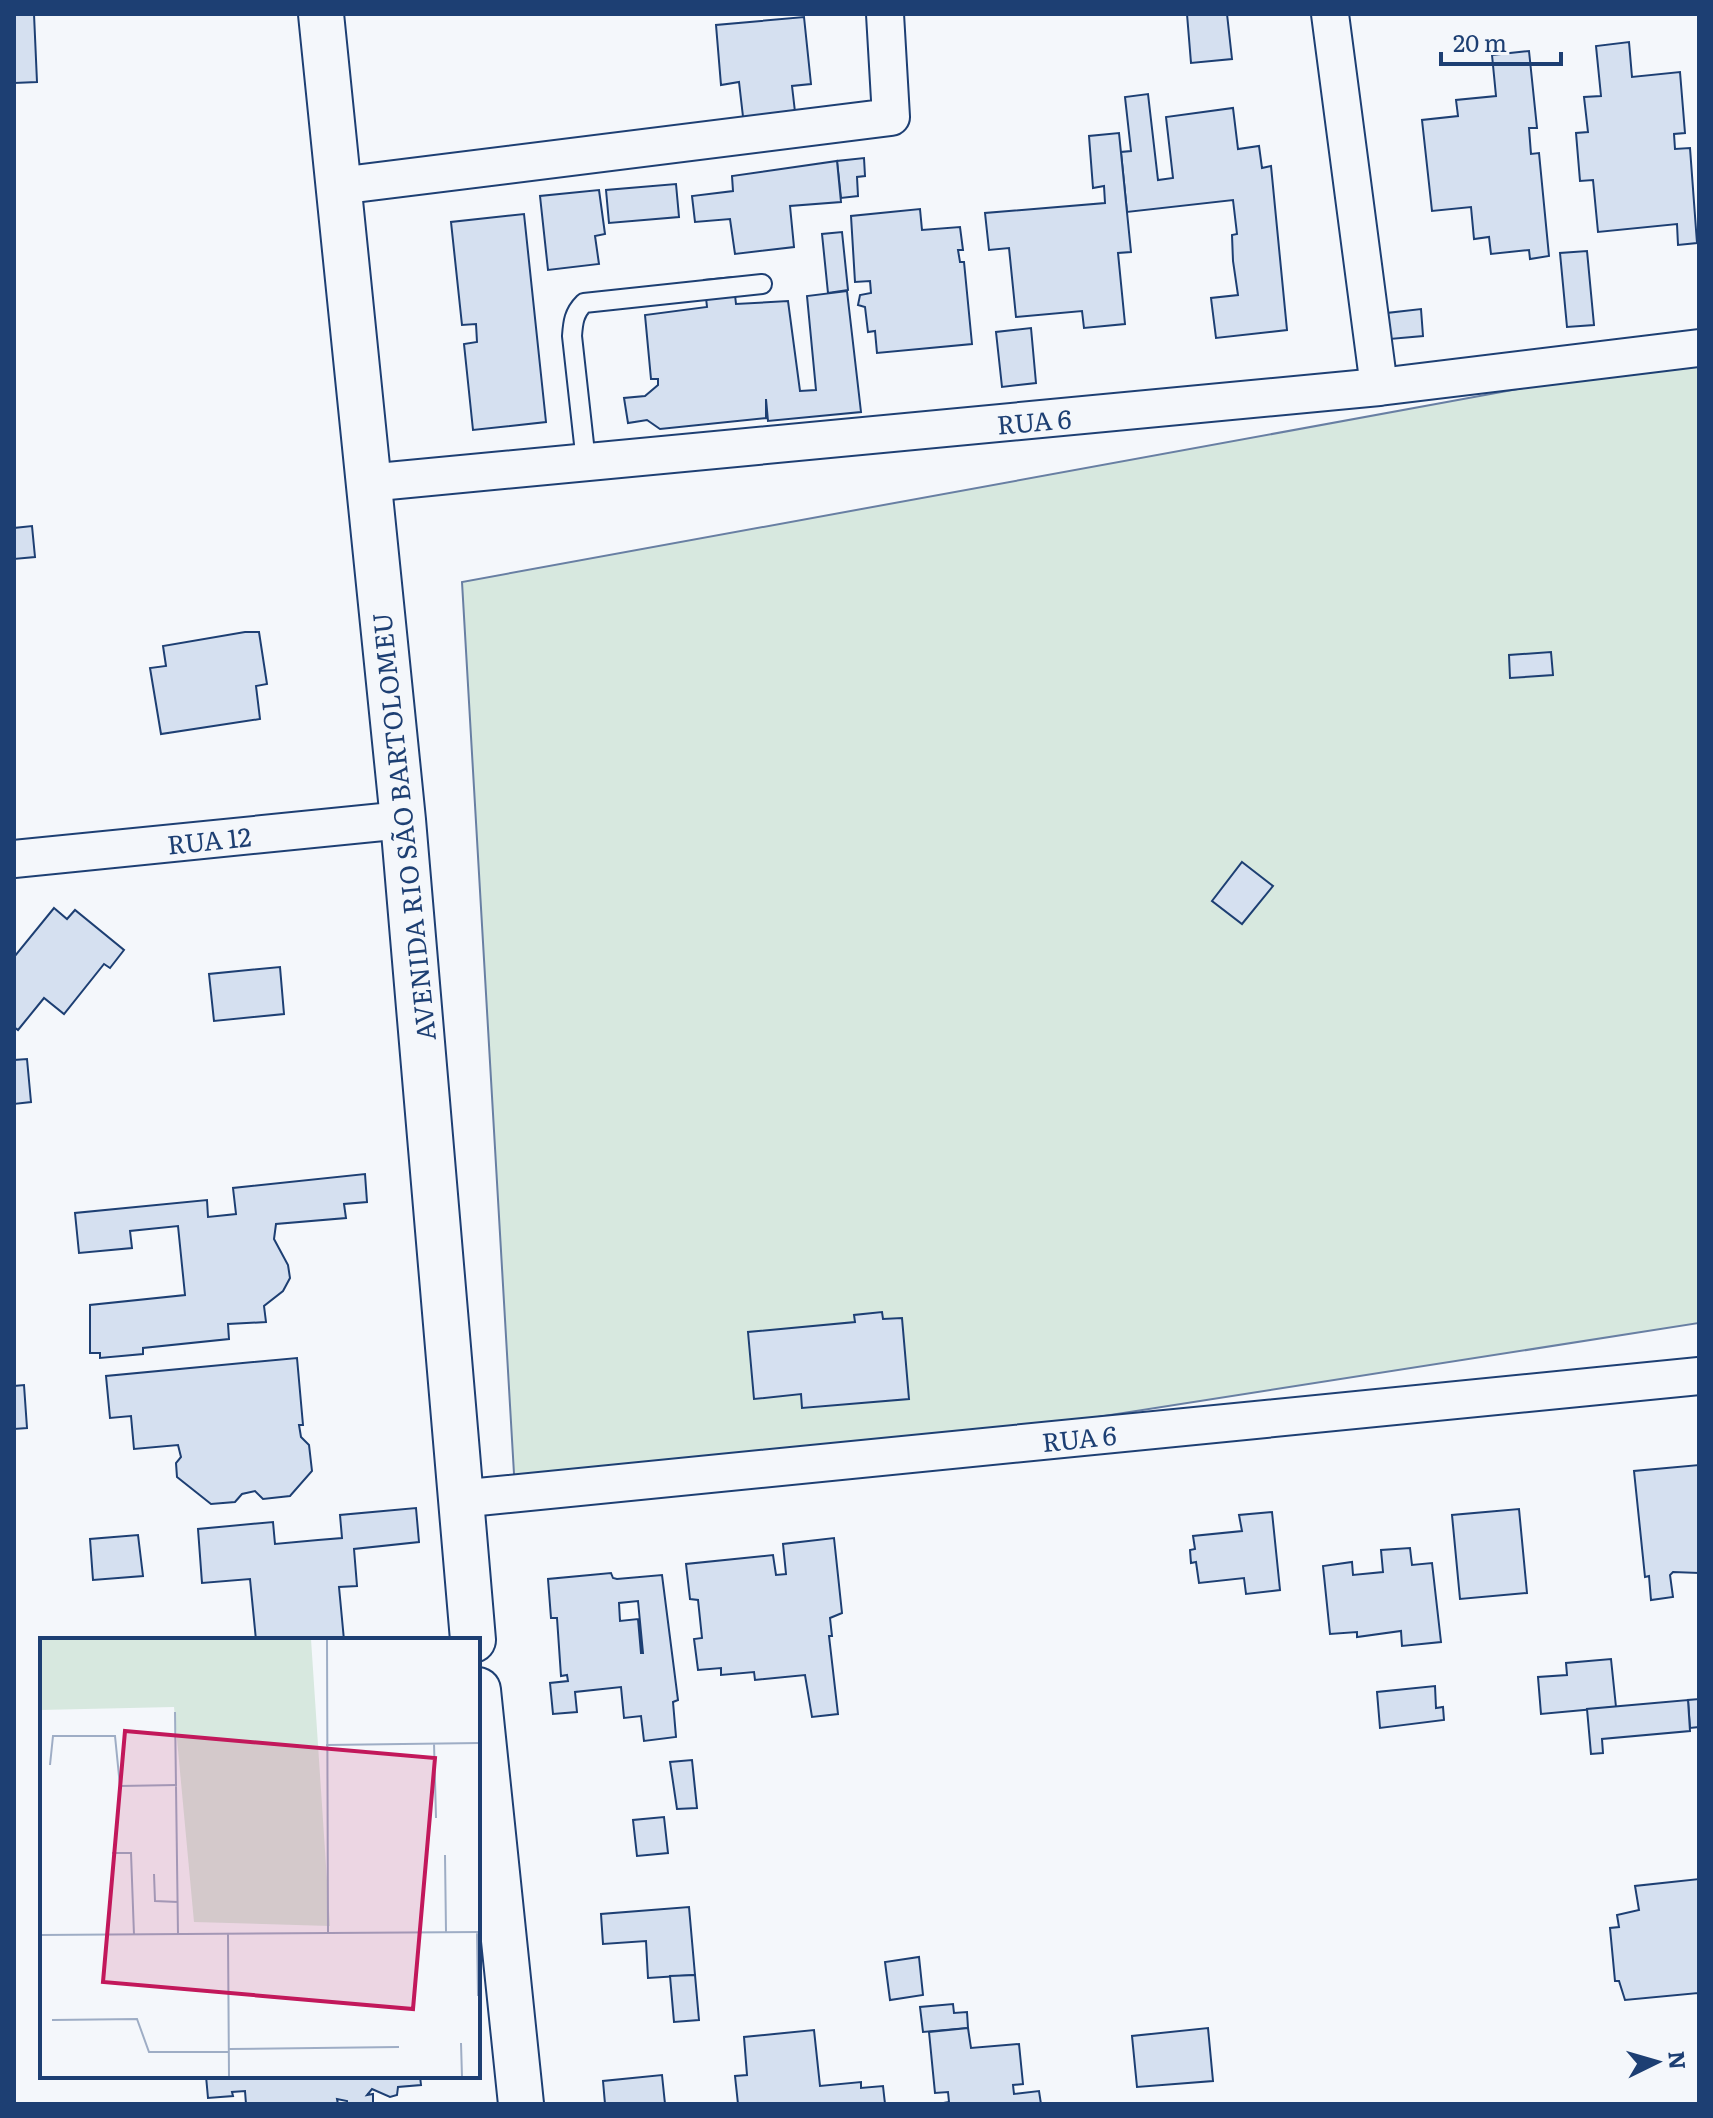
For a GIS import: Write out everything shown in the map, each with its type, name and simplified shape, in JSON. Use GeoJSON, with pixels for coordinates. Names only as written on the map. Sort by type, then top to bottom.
{"type":"FeatureCollection","features":[{"type":"Feature","properties":{"kind":"street","name":"AVENIDA RIO SÃO BARTOLOMEU"},"geometry":{"type":"LineString","coordinates":[[321,14],[403,820],[458,1499],[473,1638]]}},
{"type":"Feature","properties":{"kind":"street"},"geometry":{"type":"LineString","coordinates":[[338,186],[891,117],[885,14]]}},
{"type":"Feature","properties":{"kind":"street"},"geometry":{"type":"LineString","coordinates":[[1330,14],[1379,387]]}},
{"type":"Feature","properties":{"kind":"street","name":"RUA 6"},"geometry":{"type":"LineString","coordinates":[[367,483],[1379,387],[1699,348]]}},
{"type":"Feature","properties":{"kind":"street","name":"RUA 12"},"geometry":{"type":"LineString","coordinates":[[14,859],[403,820]]}},
{"type":"Feature","properties":{"kind":"street","name":"RUA 6"},"geometry":{"type":"LineString","coordinates":[[458,1499],[1699,1376]]}},
{"type":"Feature","properties":{"kind":"street"},"geometry":{"type":"LineString","coordinates":[[480,1709],[521,2104]]}},
{"type":"Feature","properties":{"kind":"lane"},"geometry":{"type":"LineString","coordinates":[[586,462],[572,336],[574,316],[579,308],[584,303],[762,284]]}},
{"type":"Feature","properties":{"kind":"shaded area"},"geometry":{"type":"Polygon","coordinates":[[[1699,356],[1699,1323],[516,1508],[462,582],[1699,356]]]}},
{"type":"Feature","properties":{"kind":"building"},"geometry":{"type":"Polygon","coordinates":[[[14,14],[34,14],[37,82],[14,83],[14,14]]]}},
{"type":"Feature","properties":{"kind":"building"},"geometry":{"type":"Polygon","coordinates":[[[1187,14],[1227,14],[1232,59],[1191,63],[1187,14]]]}},
{"type":"Feature","properties":{"kind":"building"},"geometry":{"type":"Polygon","coordinates":[[[804,17],[811,84],[792,86],[797,129],[745,134],[739,82],[721,85],[716,25],[804,17]]]}},
{"type":"Feature","properties":{"kind":"building"},"geometry":{"type":"Polygon","coordinates":[[[1629,42],[1632,77],[1680,72],[1685,133],[1674,134],[1675,149],[1690,148],[1697,243],[1678,245],[1677,224],[1598,232],[1593,180],[1580,181],[1576,133],[1588,132],[1584,97],[1601,96],[1596,46],[1629,42]]]}},
{"type":"Feature","properties":{"kind":"building"},"geometry":{"type":"Polygon","coordinates":[[[1529,51],[1537,128],[1529,128],[1531,154],[1539,153],[1549,256],[1530,259],[1529,250],[1491,254],[1489,237],[1474,239],[1471,207],[1432,211],[1422,120],[1458,116],[1456,100],[1496,96],[1492,55],[1529,51]]]}},
{"type":"Feature","properties":{"kind":"building"},"geometry":{"type":"Polygon","coordinates":[[[1148,94],[1158,180],[1173,178],[1166,117],[1233,108],[1238,149],[1259,146],[1262,168],[1271,166],[1287,330],[1216,338],[1211,298],[1238,295],[1233,261],[1232,235],[1237,234],[1233,200],[1127,212],[1121,152],[1131,151],[1125,97],[1148,94]]]}},
{"type":"Feature","properties":{"kind":"building"},"geometry":{"type":"Polygon","coordinates":[[[1119,133],[1131,252],[1118,253],[1125,324],[1084,328],[1082,311],[1016,317],[1009,248],[989,250],[985,213],[1105,203],[1104,186],[1093,188],[1089,136],[1119,133]]]}},
{"type":"Feature","properties":{"kind":"building"},"geometry":{"type":"Polygon","coordinates":[[[864,158],[865,176],[857,177],[858,196],[841,198],[837,161],[864,158]]]}},
{"type":"Feature","properties":{"kind":"building"},"geometry":{"type":"Polygon","coordinates":[[[837,161],[841,202],[790,206],[794,247],[735,254],[730,219],[695,222],[692,196],[733,191],[732,176],[837,161]]]}},
{"type":"Feature","properties":{"kind":"building"},"geometry":{"type":"Polygon","coordinates":[[[676,184],[679,217],[609,223],[606,190],[676,184]]]}},
{"type":"Feature","properties":{"kind":"building"},"geometry":{"type":"Polygon","coordinates":[[[599,190],[605,234],[595,236],[599,264],[548,270],[540,196],[599,190]]]}},
{"type":"Feature","properties":{"kind":"building"},"geometry":{"type":"Polygon","coordinates":[[[920,209],[922,230],[960,227],[963,250],[958,250],[960,262],[964,262],[972,344],[877,353],[875,331],[868,332],[865,307],[858,305],[860,295],[871,293],[870,281],[855,282],[851,216],[920,209]]]}},
{"type":"Feature","properties":{"kind":"building"},"geometry":{"type":"Polygon","coordinates":[[[524,214],[546,422],[473,430],[464,344],[477,342],[476,324],[462,325],[451,222],[524,214]]]}},
{"type":"Feature","properties":{"kind":"building"},"geometry":{"type":"Polygon","coordinates":[[[842,232],[848,290],[828,293],[822,234],[842,232]]]}},
{"type":"Feature","properties":{"kind":"building"},"geometry":{"type":"Polygon","coordinates":[[[1587,251],[1594,325],[1567,327],[1560,253],[1587,251]]]}},
{"type":"Feature","properties":{"kind":"building"},"geometry":{"type":"Polygon","coordinates":[[[733,277],[736,304],[788,301],[800,391],[816,390],[807,296],[847,291],[861,412],[768,421],[766,399],[766,418],[660,429],[647,420],[628,423],[624,398],[645,396],[658,385],[658,379],[651,379],[645,315],[707,307],[704,280],[733,277]]]}},
{"type":"Feature","properties":{"kind":"building"},"geometry":{"type":"Polygon","coordinates":[[[1421,309],[1423,336],[1390,339],[1387,313],[1421,309]]]}},
{"type":"Feature","properties":{"kind":"building"},"geometry":{"type":"Polygon","coordinates":[[[1031,328],[1036,383],[1002,387],[996,332],[1031,328]]]}},
{"type":"Feature","properties":{"kind":"building"},"geometry":{"type":"Polygon","coordinates":[[[32,526],[35,557],[14,559],[14,528],[32,526]]]}},
{"type":"Feature","properties":{"kind":"building"},"geometry":{"type":"Polygon","coordinates":[[[259,632],[267,684],[256,686],[260,719],[161,734],[150,668],[166,666],[163,646],[259,632]]]}},
{"type":"Feature","properties":{"kind":"building"},"geometry":{"type":"Polygon","coordinates":[[[1551,652],[1553,675],[1510,678],[1509,655],[1551,652]]]}},
{"type":"Feature","properties":{"kind":"building"},"geometry":{"type":"Polygon","coordinates":[[[1242,862],[1273,886],[1242,924],[1212,901],[1242,862]]]}},
{"type":"Feature","properties":{"kind":"building"},"geometry":{"type":"Polygon","coordinates":[[[54,908],[67,919],[75,910],[124,950],[110,968],[104,964],[64,1014],[44,998],[18,1030],[14,1027],[14,957],[54,908]]]}},
{"type":"Feature","properties":{"kind":"building"},"geometry":{"type":"Polygon","coordinates":[[[280,967],[284,1014],[214,1021],[209,974],[280,967]]]}},
{"type":"Feature","properties":{"kind":"building"},"geometry":{"type":"Polygon","coordinates":[[[27,1059],[31,1102],[14,1104],[14,1060],[27,1059]]]}},
{"type":"Feature","properties":{"kind":"building"},"geometry":{"type":"Polygon","coordinates":[[[365,1174],[367,1202],[344,1204],[346,1218],[276,1224],[274,1239],[288,1265],[290,1278],[283,1291],[264,1306],[266,1322],[228,1324],[229,1339],[143,1348],[143,1354],[100,1358],[100,1353],[90,1353],[90,1305],[185,1295],[178,1226],[130,1231],[132,1248],[79,1253],[75,1213],[207,1200],[208,1217],[236,1214],[233,1188],[365,1174]]]}},
{"type":"Feature","properties":{"kind":"building"},"geometry":{"type":"Polygon","coordinates":[[[882,1312],[883,1319],[902,1318],[909,1399],[802,1408],[801,1394],[754,1399],[748,1332],[855,1322],[854,1315],[882,1312]]]}},
{"type":"Feature","properties":{"kind":"building"},"geometry":{"type":"Polygon","coordinates":[[[297,1358],[303,1425],[299,1425],[301,1437],[309,1445],[312,1471],[290,1496],[263,1499],[255,1491],[242,1494],[235,1502],[211,1504],[177,1477],[176,1463],[181,1457],[178,1445],[134,1449],[131,1416],[110,1418],[106,1376],[297,1358]]]}},
{"type":"Feature","properties":{"kind":"building"},"geometry":{"type":"Polygon","coordinates":[[[24,1385],[27,1428],[14,1429],[14,1386],[24,1385]]]}},
{"type":"Feature","properties":{"kind":"building"},"geometry":{"type":"Polygon","coordinates":[[[1699,1465],[1699,1573],[1673,1572],[1670,1575],[1673,1597],[1651,1600],[1649,1576],[1645,1577],[1634,1471],[1699,1465]]]}},
{"type":"Feature","properties":{"kind":"building"},"geometry":{"type":"Polygon","coordinates":[[[416,1508],[419,1542],[354,1549],[357,1586],[339,1587],[344,1638],[256,1638],[250,1579],[202,1583],[198,1529],[273,1522],[275,1544],[342,1538],[340,1515],[416,1508]]]}},
{"type":"Feature","properties":{"kind":"building"},"geometry":{"type":"Polygon","coordinates":[[[1519,1509],[1527,1593],[1460,1599],[1452,1515],[1519,1509]]]}},
{"type":"Feature","properties":{"kind":"building"},"geometry":{"type":"Polygon","coordinates":[[[1272,1512],[1280,1590],[1246,1594],[1244,1578],[1199,1583],[1196,1562],[1191,1563],[1190,1550],[1195,1549],[1193,1536],[1242,1531],[1239,1515],[1272,1512]]]}},
{"type":"Feature","properties":{"kind":"building"},"geometry":{"type":"Polygon","coordinates":[[[138,1535],[143,1576],[93,1580],[90,1539],[138,1535]]]}},
{"type":"Feature","properties":{"kind":"building"},"geometry":{"type":"Polygon","coordinates":[[[834,1538],[842,1613],[830,1618],[832,1636],[829,1636],[838,1714],[812,1717],[805,1675],[755,1680],[754,1672],[721,1675],[721,1668],[698,1670],[694,1639],[702,1638],[698,1600],[690,1599],[686,1564],[773,1555],[776,1575],[786,1574],[783,1544],[834,1538]]]}},
{"type":"Feature","properties":{"kind":"building"},"geometry":{"type":"Polygon","coordinates":[[[1410,1548],[1412,1565],[1432,1563],[1441,1642],[1402,1646],[1401,1631],[1357,1637],[1357,1632],[1330,1634],[1323,1566],[1352,1562],[1353,1575],[1383,1572],[1381,1550],[1410,1548]]]}},
{"type":"Feature","properties":{"kind":"building"},"geometry":{"type":"Polygon","coordinates":[[[611,1573],[617,1579],[662,1575],[678,1700],[673,1702],[676,1737],[644,1741],[641,1716],[624,1718],[621,1687],[575,1692],[577,1712],[553,1714],[550,1683],[568,1681],[567,1675],[561,1676],[557,1618],[551,1618],[548,1579],[611,1573]],[[638,1601],[619,1603],[620,1621],[638,1619],[643,1653],[638,1601]]]}},
{"type":"Feature","properties":{"kind":"building"},"geometry":{"type":"Polygon","coordinates":[[[1611,1659],[1616,1707],[1541,1714],[1538,1677],[1567,1675],[1566,1663],[1611,1659]]]}},
{"type":"Feature","properties":{"kind":"building"},"geometry":{"type":"Polygon","coordinates":[[[1435,1686],[1436,1708],[1443,1707],[1444,1720],[1380,1728],[1377,1692],[1435,1686]]]}},
{"type":"Feature","properties":{"kind":"building"},"geometry":{"type":"Polygon","coordinates":[[[1699,1699],[1699,1727],[1690,1728],[1688,1700],[1699,1699]]]}},
{"type":"Feature","properties":{"kind":"building"},"geometry":{"type":"Polygon","coordinates":[[[1688,1700],[1690,1731],[1602,1739],[1603,1753],[1591,1754],[1587,1709],[1688,1700]]]}},
{"type":"Feature","properties":{"kind":"building"},"geometry":{"type":"Polygon","coordinates":[[[692,1760],[697,1808],[677,1809],[670,1762],[692,1760]]]}},
{"type":"Feature","properties":{"kind":"building"},"geometry":{"type":"Polygon","coordinates":[[[664,1817],[668,1853],[637,1856],[633,1820],[664,1817]]]}},
{"type":"Feature","properties":{"kind":"building"},"geometry":{"type":"Polygon","coordinates":[[[1699,1879],[1699,1996],[1698,1993],[1625,2000],[1619,1981],[1615,1981],[1610,1928],[1619,1927],[1617,1915],[1639,1910],[1635,1886],[1699,1879]]]}},
{"type":"Feature","properties":{"kind":"building"},"geometry":{"type":"Polygon","coordinates":[[[689,1907],[695,1975],[648,1978],[646,1941],[603,1944],[601,1914],[689,1907]]]}},
{"type":"Feature","properties":{"kind":"building"},"geometry":{"type":"Polygon","coordinates":[[[919,1957],[923,1995],[890,2000],[885,1962],[919,1957]]]}},
{"type":"Feature","properties":{"kind":"building"},"geometry":{"type":"Polygon","coordinates":[[[695,1975],[699,2020],[674,2022],[670,1976],[695,1975]]]}},
{"type":"Feature","properties":{"kind":"building"},"geometry":{"type":"Polygon","coordinates":[[[953,2004],[954,2013],[967,2012],[968,2028],[923,2032],[920,2007],[953,2004]]]}},
{"type":"Feature","properties":{"kind":"building"},"geometry":{"type":"Polygon","coordinates":[[[968,2028],[971,2048],[1019,2044],[1023,2084],[1013,2085],[1014,2094],[1039,2091],[1041,2104],[938,2104],[949,2102],[948,2092],[935,2093],[929,2032],[968,2028]]]}},
{"type":"Feature","properties":{"kind":"building"},"geometry":{"type":"Polygon","coordinates":[[[1208,2028],[1213,2081],[1137,2087],[1132,2036],[1208,2028]]]}},
{"type":"Feature","properties":{"kind":"building"},"geometry":{"type":"Polygon","coordinates":[[[814,2030],[820,2086],[861,2082],[861,2088],[883,2086],[885,2104],[738,2104],[735,2076],[747,2075],[744,2037],[814,2030]]]}},
{"type":"Feature","properties":{"kind":"building"},"geometry":{"type":"Polygon","coordinates":[[[662,2075],[665,2104],[605,2104],[603,2081],[662,2075]]]}},
{"type":"Feature","properties":{"kind":"building"},"geometry":{"type":"Polygon","coordinates":[[[206,2078],[420,2078],[421,2085],[398,2087],[397,2095],[390,2097],[372,2089],[367,2095],[373,2094],[373,2104],[347,2104],[347,2101],[337,2099],[338,2104],[246,2104],[245,2091],[232,2092],[233,2096],[208,2098],[206,2078]]]}}]}
